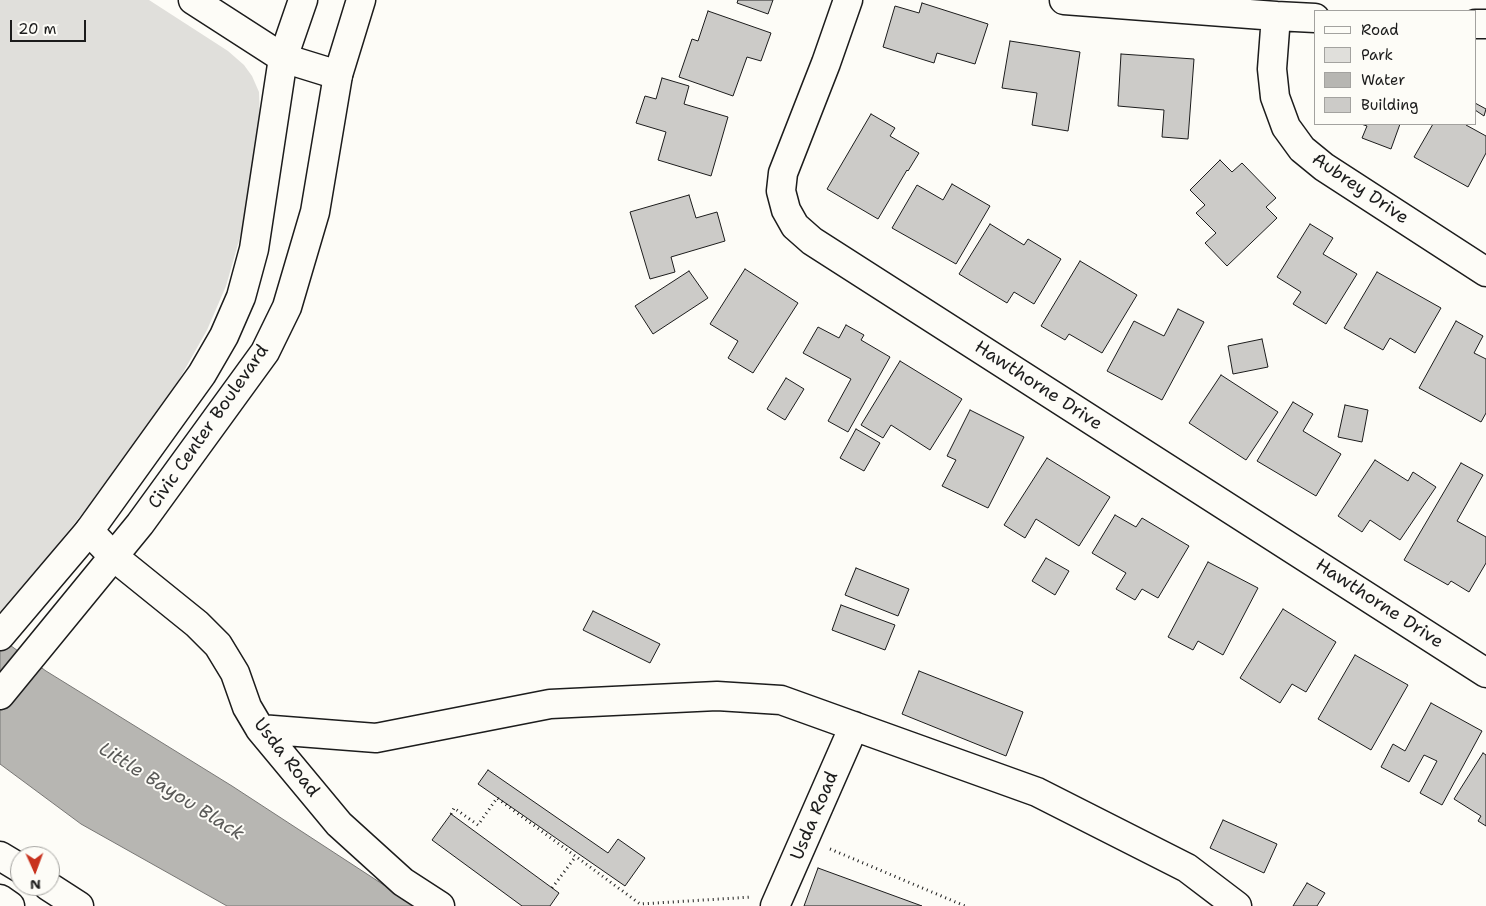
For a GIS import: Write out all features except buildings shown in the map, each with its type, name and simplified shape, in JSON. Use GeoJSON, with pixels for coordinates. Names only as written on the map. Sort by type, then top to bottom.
{"type":"FeatureCollection","features":[{"type":"Feature","properties":{"kind":"street"},"geometry":{"type":"LineString","coordinates":[[193,0],[284,58],[338,75]]}},
{"type":"Feature","properties":{"kind":"street","name":"Civic Center Boulevard"},"geometry":{"type":"LineString","coordinates":[[4,632],[89,531],[202,374],[224,336],[241,297],[256,241],[284,58],[303,0]]}},
{"type":"Feature","properties":{"kind":"street","name":"Civic Center Boulevard"},"geometry":{"type":"LineString","coordinates":[[0,695],[140,524],[265,352],[287,307],[315,212],[338,75],[361,0]]}},
{"type":"Feature","properties":{"kind":"street","name":"Hawthorne Drive"},"geometry":{"type":"LineString","coordinates":[[848,0],[826,63],[783,173],[781,191],[786,210],[795,226],[812,241],[1486,673]]}},
{"type":"Feature","properties":{"kind":"street"},"geometry":{"type":"LineString","coordinates":[[1064,0],[1314,18]]}},
{"type":"Feature","properties":{"kind":"street","name":"Aubrey Drive"},"geometry":{"type":"LineString","coordinates":[[1276,16],[1272,69],[1275,97],[1286,127],[1302,149],[1324,168],[1486,272]]}},
{"type":"Feature","properties":{"kind":"street","name":"Usda Road"},"geometry":{"type":"LineString","coordinates":[[89,531],[114,557],[197,624],[218,646],[235,673],[247,707],[260,729],[339,824],[403,882],[440,906]]}},
{"type":"Feature","properties":{"kind":"street"},"geometry":{"type":"LineString","coordinates":[[260,729],[376,738],[550,704],[717,696],[781,700],[1037,792],[1187,868],[1237,906]]}},
{"type":"Feature","properties":{"kind":"street","name":"Usda Road"},"geometry":{"type":"LineString","coordinates":[[777,901],[854,726]]}},
{"type":"Feature","properties":{"kind":"street"},"geometry":{"type":"LineString","coordinates":[[60,894],[79,906]]}},
{"type":"Feature","properties":{"kind":"street"},"geometry":{"type":"LineString","coordinates":[[0,899],[10,906]]}},
{"type":"Feature","properties":{"kind":"path"},"geometry":{"type":"LineString","coordinates":[[451,814],[454,808],[478,825],[497,798],[640,904],[777,901]]}},
{"type":"Feature","properties":{"kind":"path"},"geometry":{"type":"LineString","coordinates":[[805,839],[965,906]]}},
{"type":"Feature","properties":{"kind":"path"},"geometry":{"type":"LineString","coordinates":[[552,888],[576,856]]}},
{"type":"Feature","properties":{"kind":"green space"},"geometry":{"type":"Polygon","coordinates":[[[0,0],[149,0],[228,51],[244,65],[252,76],[259,92],[260,122],[255,165],[244,223],[226,286],[207,330],[153,426],[7,607],[0,612],[0,0]]]}},
{"type":"Feature","properties":{"kind":"water","name":"Little Bayou Black"},"geometry":{"type":"Polygon","coordinates":[[[0,638],[46,671],[232,786],[416,906],[227,906],[81,824],[0,764],[0,638]]]}}]}
